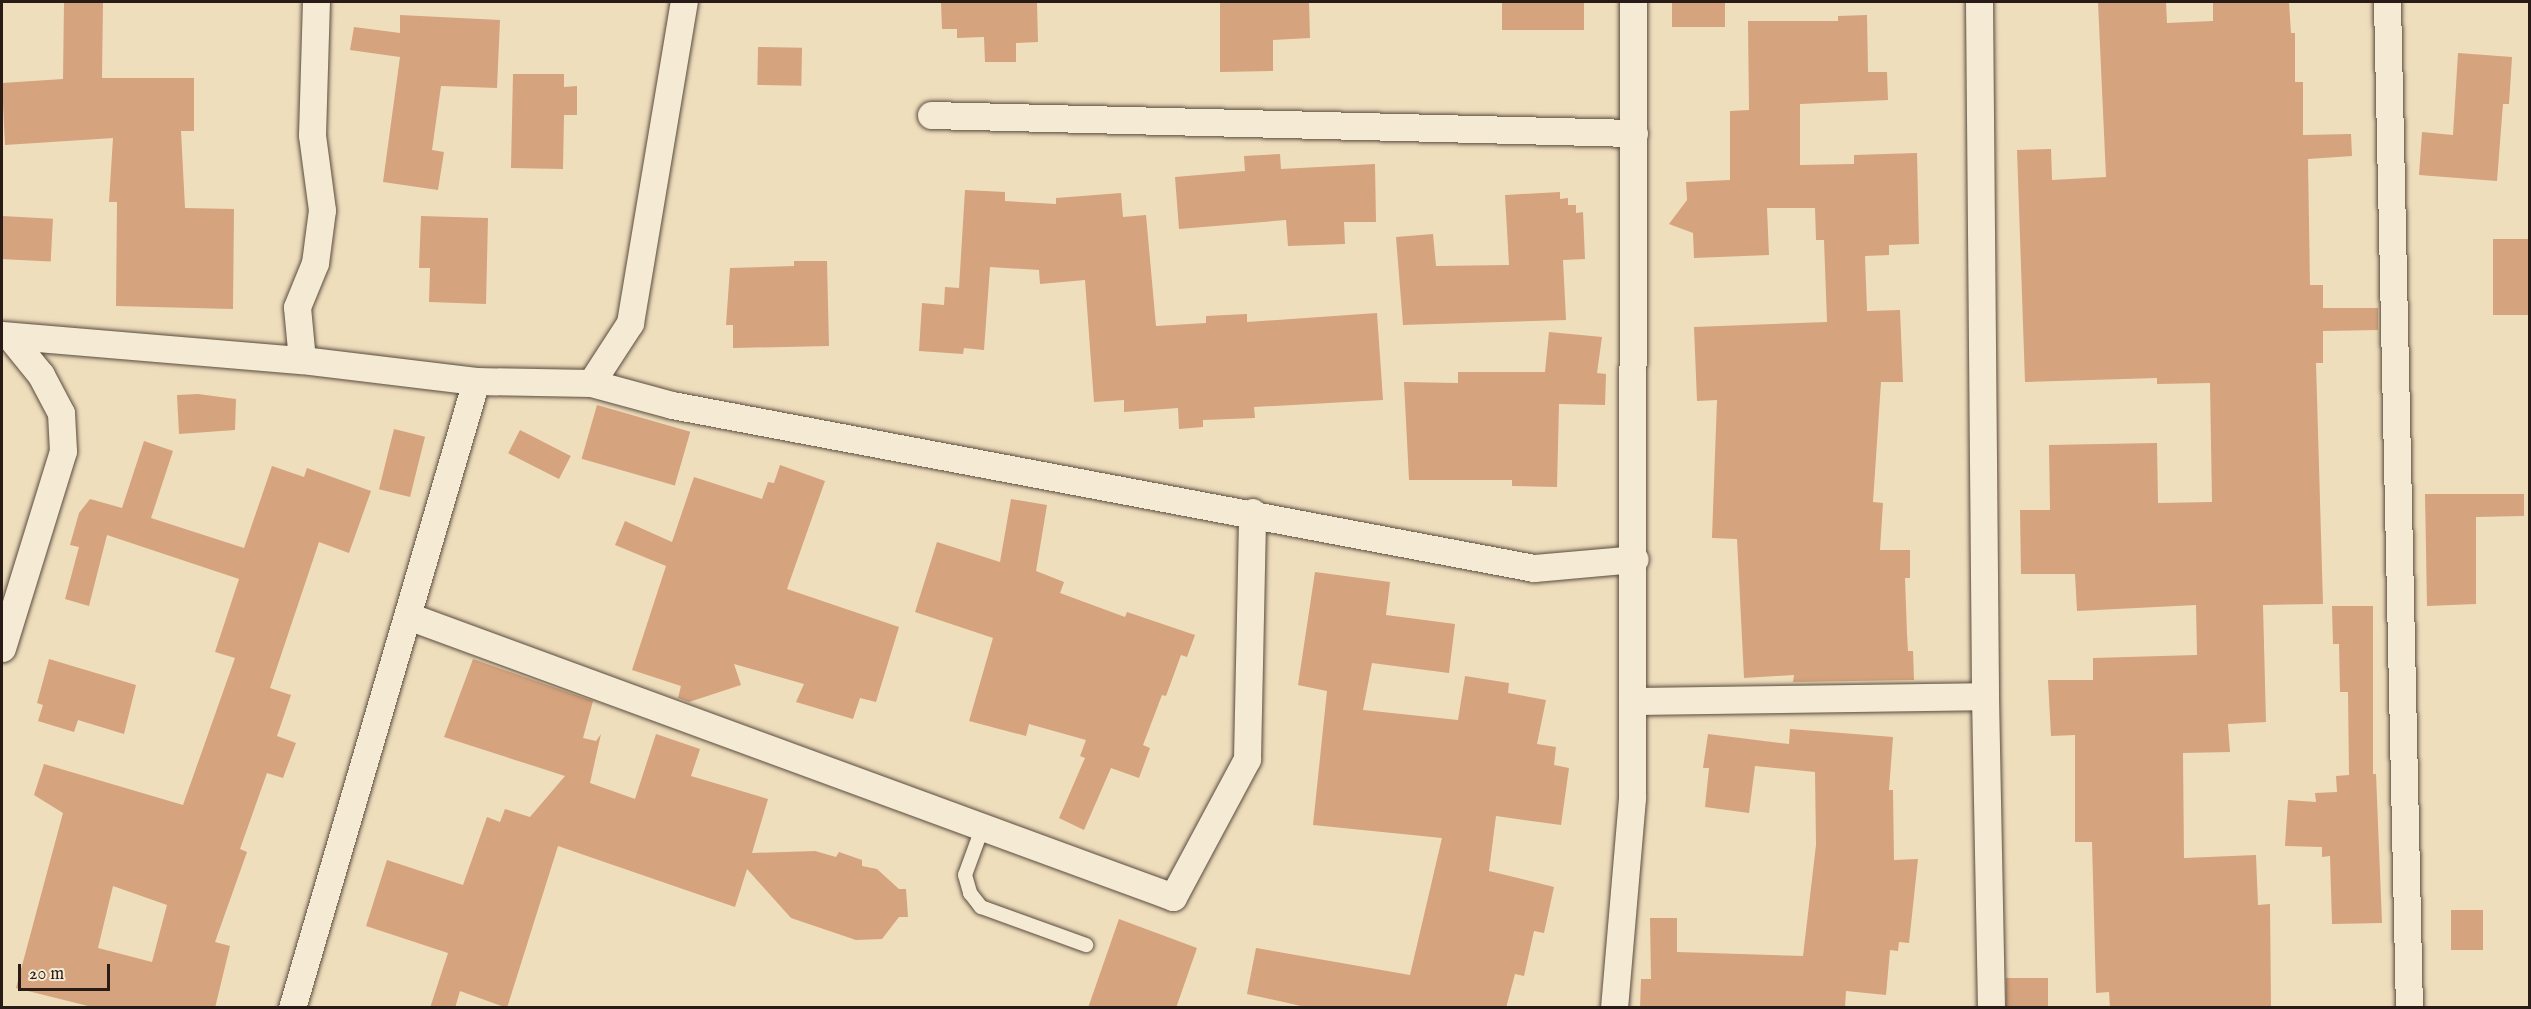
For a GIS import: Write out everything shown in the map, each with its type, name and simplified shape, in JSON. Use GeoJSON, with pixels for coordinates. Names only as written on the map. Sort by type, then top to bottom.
{"type":"FeatureCollection","features":[{"type":"Feature","properties":{"kind":"street"},"geometry":{"type":"LineString","coordinates":[[302,360],[297,307],[315,262],[322,210],[312,135],[316,2]]}},
{"type":"Feature","properties":{"kind":"street"},"geometry":{"type":"LineString","coordinates":[[591,383],[630,323],[684,2]]}},
{"type":"Feature","properties":{"kind":"street"},"geometry":{"type":"LineString","coordinates":[[1614,1008],[1632,798],[1635,559],[1633,2]]}},
{"type":"Feature","properties":{"kind":"street"},"geometry":{"type":"LineString","coordinates":[[1979,2],[1985,696],[1991,1008]]}},
{"type":"Feature","properties":{"kind":"street"},"geometry":{"type":"LineString","coordinates":[[2387,2],[2409,1008]]}},
{"type":"Feature","properties":{"kind":"street"},"geometry":{"type":"LineString","coordinates":[[931,115],[1634,133]]}},
{"type":"Feature","properties":{"kind":"street"},"geometry":{"type":"LineString","coordinates":[[6,336],[302,360],[476,381],[591,383],[672,405],[1252,512],[1534,567],[1635,559]]}},
{"type":"Feature","properties":{"kind":"street"},"geometry":{"type":"LineString","coordinates":[[2,648],[63,451],[61,413],[40,375],[6,336]]}},
{"type":"Feature","properties":{"kind":"street"},"geometry":{"type":"LineString","coordinates":[[292,1008],[476,381]]}},
{"type":"Feature","properties":{"kind":"street"},"geometry":{"type":"LineString","coordinates":[[408,616],[1173,897],[1247,759],[1252,512]]}},
{"type":"Feature","properties":{"kind":"street"},"geometry":{"type":"LineString","coordinates":[[1632,701],[1985,696]]}},
{"type":"Feature","properties":{"kind":"lane"},"geometry":{"type":"LineString","coordinates":[[983,826],[965,875],[970,893],[981,907],[1086,945]]}},
{"type":"Feature","properties":{"kind":"building"},"geometry":{"type":"Polygon","coordinates":[[[64,2],[103,2],[102,78],[194,78],[194,131],[181,131],[185,208],[234,209],[233,309],[116,306],[117,202],[109,202],[113,138],[5,145],[2,83],[63,79],[64,2]]]}},
{"type":"Feature","properties":{"kind":"building"},"geometry":{"type":"Polygon","coordinates":[[[941,2],[1037,2],[1038,42],[1016,43],[1016,62],[985,62],[984,37],[957,38],[957,29],[942,29],[941,2]]]}},
{"type":"Feature","properties":{"kind":"building"},"geometry":{"type":"Polygon","coordinates":[[[1220,2],[1309,2],[1310,38],[1273,40],[1273,71],[1220,72],[1220,2]]]}},
{"type":"Feature","properties":{"kind":"building"},"geometry":{"type":"Polygon","coordinates":[[[1502,2],[1584,2],[1584,30],[1502,30],[1502,2]]]}},
{"type":"Feature","properties":{"kind":"building"},"geometry":{"type":"Polygon","coordinates":[[[1672,2],[1725,2],[1725,27],[1672,27],[1672,2]]]}},
{"type":"Feature","properties":{"kind":"building"},"geometry":{"type":"Polygon","coordinates":[[[2098,2],[2166,2],[2167,23],[2213,21],[2213,2],[2289,2],[2291,33],[2295,33],[2295,82],[2303,82],[2303,135],[2351,134],[2352,156],[2308,159],[2310,285],[2323,285],[2323,308],[2378,308],[2378,330],[2323,331],[2323,363],[2316,363],[2323,604],[2263,605],[2266,722],[2228,724],[2230,752],[2183,753],[2184,858],[2256,855],[2258,905],[2270,904],[2271,1008],[2110,1008],[2109,992],[2096,993],[2092,842],[2075,842],[2075,735],[2051,736],[2048,680],[2093,680],[2093,658],[2197,655],[2196,605],[2077,611],[2075,574],[2021,574],[2020,510],[2050,510],[2049,445],[2157,443],[2158,503],[2212,502],[2210,383],[2157,384],[2157,378],[2025,382],[2017,150],[2051,149],[2052,180],[2106,177],[2098,2]]]}},
{"type":"Feature","properties":{"kind":"building"},"geometry":{"type":"Polygon","coordinates":[[[400,15],[500,20],[497,88],[441,86],[432,150],[444,152],[438,190],[383,182],[400,57],[350,50],[354,27],[400,33],[400,15]]]}},
{"type":"Feature","properties":{"kind":"building"},"geometry":{"type":"Polygon","coordinates":[[[1867,15],[1868,72],[1887,72],[1888,100],[1800,104],[1800,165],[1854,164],[1854,155],[1917,153],[1919,244],[1889,245],[1889,255],[1865,256],[1867,311],[1900,310],[1903,382],[1881,382],[1873,502],[1883,503],[1880,550],[1910,550],[1910,578],[1905,578],[1908,651],[1913,651],[1914,680],[1793,682],[1794,675],[1744,678],[1737,539],[1712,538],[1717,400],[1697,401],[1694,327],[1827,322],[1824,240],[1816,240],[1815,208],[1767,208],[1769,255],[1694,258],[1693,233],[1669,224],[1687,200],[1686,182],[1730,180],[1730,111],[1749,110],[1748,21],[1838,21],[1838,16],[1867,15]]]}},
{"type":"Feature","properties":{"kind":"building"},"geometry":{"type":"Polygon","coordinates":[[[758,47],[802,48],[801,86],[757,85],[758,47]]]}},
{"type":"Feature","properties":{"kind":"building"},"geometry":{"type":"Polygon","coordinates":[[[2458,53],[2512,57],[2509,104],[2503,104],[2497,181],[2419,175],[2422,132],[2453,135],[2458,53]]]}},
{"type":"Feature","properties":{"kind":"building"},"geometry":{"type":"Polygon","coordinates":[[[513,74],[564,74],[564,87],[577,86],[577,115],[564,115],[563,169],[511,168],[513,74]]]}},
{"type":"Feature","properties":{"kind":"building"},"geometry":{"type":"Polygon","coordinates":[[[1280,154],[1281,169],[1375,164],[1376,222],[1344,222],[1345,244],[1288,246],[1286,220],[1179,229],[1175,177],[1245,171],[1244,156],[1280,154]]]}},
{"type":"Feature","properties":{"kind":"building"},"geometry":{"type":"Polygon","coordinates":[[[965,190],[1005,192],[1005,201],[1056,204],[1056,198],[1121,193],[1123,217],[1146,215],[1156,326],[1206,323],[1206,316],[1247,314],[1247,322],[1377,313],[1383,400],[1254,407],[1255,418],[1203,420],[1203,427],[1179,429],[1178,408],[1124,412],[1124,400],[1094,402],[1085,280],[1040,284],[1039,270],[990,267],[984,350],[964,348],[963,354],[919,351],[922,303],[944,305],[945,287],[959,288],[965,190]]]}},
{"type":"Feature","properties":{"kind":"building"},"geometry":{"type":"Polygon","coordinates":[[[1560,192],[1560,199],[1568,198],[1568,205],[1576,205],[1576,213],[1583,212],[1585,259],[1563,260],[1566,320],[1403,325],[1396,237],[1433,234],[1436,266],[1509,265],[1505,195],[1560,192]]]}},
{"type":"Feature","properties":{"kind":"building"},"geometry":{"type":"Polygon","coordinates":[[[2,216],[53,219],[51,262],[2,259],[2,216]]]}},
{"type":"Feature","properties":{"kind":"building"},"geometry":{"type":"Polygon","coordinates":[[[421,216],[488,218],[486,304],[429,302],[430,268],[419,268],[421,216]]]}},
{"type":"Feature","properties":{"kind":"building"},"geometry":{"type":"Polygon","coordinates":[[[2493,239],[2529,239],[2529,315],[2493,315],[2493,239]]]}},
{"type":"Feature","properties":{"kind":"building"},"geometry":{"type":"Polygon","coordinates":[[[794,261],[827,261],[829,346],[733,348],[733,325],[726,325],[730,268],[794,266],[794,261]]]}},
{"type":"Feature","properties":{"kind":"building"},"geometry":{"type":"Polygon","coordinates":[[[1549,332],[1602,337],[1597,373],[1606,374],[1605,405],[1559,404],[1557,487],[1512,486],[1512,480],[1409,480],[1404,382],[1458,383],[1458,372],[1545,372],[1549,332]]]}},
{"type":"Feature","properties":{"kind":"building"},"geometry":{"type":"Polygon","coordinates":[[[198,394],[236,399],[235,430],[179,434],[177,395],[198,394]]]}},
{"type":"Feature","properties":{"kind":"building"},"geometry":{"type":"Polygon","coordinates":[[[597,405],[690,432],[675,486],[582,459],[597,405]]]}},
{"type":"Feature","properties":{"kind":"building"},"geometry":{"type":"Polygon","coordinates":[[[394,429],[425,437],[410,497],[379,489],[394,429]]]}},
{"type":"Feature","properties":{"kind":"building"},"geometry":{"type":"Polygon","coordinates":[[[520,430],[571,456],[559,479],[508,453],[520,430]]]}},
{"type":"Feature","properties":{"kind":"building"},"geometry":{"type":"Polygon","coordinates":[[[144,441],[173,451],[151,518],[244,548],[272,466],[304,477],[307,468],[371,491],[349,553],[319,542],[270,688],[291,695],[277,736],[296,743],[283,778],[267,773],[240,849],[247,852],[215,942],[230,946],[215,1008],[96,1008],[16,988],[63,813],[34,795],[44,764],[183,805],[235,658],[215,652],[239,579],[107,535],[89,606],[65,599],[79,547],[70,545],[79,513],[90,499],[122,508],[144,441]],[[113,886],[98,948],[152,962],[167,905],[113,886]]]}},
{"type":"Feature","properties":{"kind":"building"},"geometry":{"type":"Polygon","coordinates":[[[780,465],[825,481],[787,589],[899,627],[876,702],[860,698],[853,719],[796,702],[804,684],[734,664],[741,685],[689,702],[678,698],[681,686],[632,670],[666,566],[615,545],[625,521],[672,542],[694,477],[762,499],[768,482],[774,483],[780,465]]]}},
{"type":"Feature","properties":{"kind":"building"},"geometry":{"type":"Polygon","coordinates":[[[2425,494],[2524,494],[2524,516],[2476,517],[2476,604],[2427,606],[2425,494]]]}},
{"type":"Feature","properties":{"kind":"building"},"geometry":{"type":"Polygon","coordinates":[[[1011,499],[1047,505],[1036,571],[1064,582],[1060,593],[1125,617],[1127,612],[1195,635],[1187,657],[1181,655],[1166,696],[1162,695],[1143,745],[1150,748],[1139,778],[1111,768],[1084,830],[1059,818],[1085,758],[1080,756],[1086,740],[1029,724],[1026,736],[969,721],[993,638],[915,612],[937,542],[1000,562],[1011,499]]]}},
{"type":"Feature","properties":{"kind":"building"},"geometry":{"type":"Polygon","coordinates":[[[1315,572],[1390,582],[1386,615],[1455,624],[1449,673],[1372,663],[1363,710],[1458,720],[1465,676],[1509,683],[1508,693],[1546,700],[1537,744],[1556,747],[1554,765],[1569,768],[1561,825],[1496,816],[1489,871],[1554,887],[1544,933],[1534,931],[1524,976],[1515,974],[1506,1008],[1310,1008],[1247,994],[1256,948],[1410,975],[1442,838],[1313,825],[1327,691],[1298,685],[1315,572]]]}},
{"type":"Feature","properties":{"kind":"building"},"geometry":{"type":"Polygon","coordinates":[[[2332,606],[2373,606],[2373,774],[2376,774],[2382,923],[2332,924],[2330,856],[2322,857],[2322,847],[2285,846],[2288,800],[2316,802],[2315,793],[2337,792],[2336,776],[2349,775],[2348,692],[2340,692],[2339,644],[2333,644],[2332,606]]]}},
{"type":"Feature","properties":{"kind":"building"},"geometry":{"type":"Polygon","coordinates":[[[49,659],[136,685],[124,734],[78,720],[74,732],[38,721],[43,705],[37,703],[49,659]]]}},
{"type":"Feature","properties":{"kind":"building"},"geometry":{"type":"Polygon","coordinates":[[[473,659],[593,701],[583,738],[596,741],[601,734],[590,783],[635,799],[656,734],[700,749],[691,776],[768,799],[752,853],[815,851],[836,857],[839,852],[862,860],[862,866],[877,869],[899,889],[906,889],[908,917],[899,917],[882,939],[856,940],[791,918],[747,869],[735,907],[558,846],[507,1008],[460,991],[455,1008],[430,1008],[448,953],[366,926],[387,860],[463,885],[487,817],[500,822],[505,809],[530,817],[565,776],[444,737],[473,659]]]}},
{"type":"Feature","properties":{"kind":"building"},"geometry":{"type":"Polygon","coordinates":[[[1790,729],[1893,737],[1889,790],[1893,790],[1894,860],[1918,859],[1909,943],[1899,942],[1898,951],[1890,950],[1886,995],[1846,991],[1845,1008],[1640,1008],[1641,979],[1651,979],[1650,918],[1677,918],[1677,952],[1803,956],[1816,845],[1815,772],[1755,766],[1749,813],[1705,807],[1709,768],[1703,768],[1708,734],[1789,744],[1790,729]]]}},
{"type":"Feature","properties":{"kind":"building"},"geometry":{"type":"Polygon","coordinates":[[[2451,910],[2483,910],[2483,950],[2451,950],[2451,910]]]}},
{"type":"Feature","properties":{"kind":"building"},"geometry":{"type":"Polygon","coordinates":[[[1119,919],[1197,948],[1176,1008],[1088,1008],[1119,919]]]}},
{"type":"Feature","properties":{"kind":"building"},"geometry":{"type":"Polygon","coordinates":[[[2006,978],[2048,978],[2048,1008],[2006,1008],[2006,978]]]}}]}
